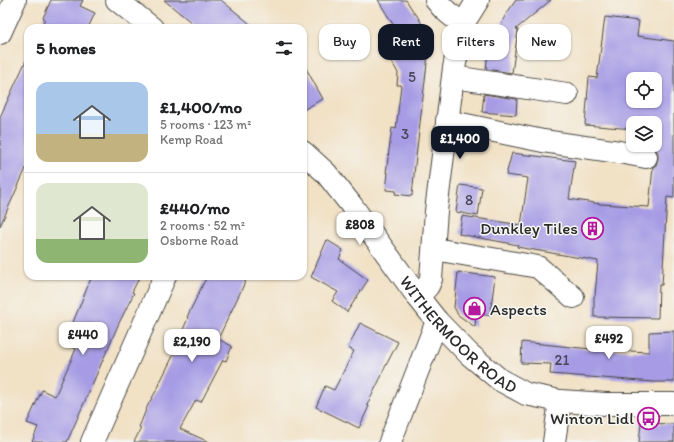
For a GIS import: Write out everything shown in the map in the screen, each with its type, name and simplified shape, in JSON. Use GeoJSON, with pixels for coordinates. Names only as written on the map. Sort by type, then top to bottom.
{"type":"FeatureCollection","features":[{"type":"Feature","properties":{"kind":"street"},"geometry":{"type":"LineString","coordinates":[[0,33],[15,0]]}},
{"type":"Feature","properties":{"kind":"street"},"geometry":{"type":"LineString","coordinates":[[117,0],[147,24]]}},
{"type":"Feature","properties":{"kind":"street"},"geometry":{"type":"LineString","coordinates":[[436,0],[452,17],[463,24],[478,0]]}},
{"type":"Feature","properties":{"kind":"street"},"geometry":{"type":"LineString","coordinates":[[418,297],[428,286],[431,279],[436,211],[456,60]]}},
{"type":"Feature","properties":{"kind":"street"},"geometry":{"type":"LineString","coordinates":[[453,77],[567,94]]}},
{"type":"Feature","properties":{"kind":"street"},"geometry":{"type":"LineString","coordinates":[[447,121],[543,141],[646,157]]}},
{"type":"Feature","properties":{"kind":"street","name":"WITHERMOOR ROAD"},"geometry":{"type":"LineString","coordinates":[[307,156],[326,173],[437,321],[468,354],[500,380],[526,394],[560,401],[606,404],[674,404]]}},
{"type":"Feature","properties":{"kind":"street"},"geometry":{"type":"LineString","coordinates":[[434,249],[538,267],[573,297]]}},
{"type":"Feature","properties":{"kind":"street"},"geometry":{"type":"LineString","coordinates":[[92,442],[163,280]]}},
{"type":"Feature","properties":{"kind":"street"},"geometry":{"type":"LineString","coordinates":[[390,442],[437,321]]}},
{"type":"Feature","properties":{"kind":"street"},"geometry":{"type":"LineString","coordinates":[[554,442],[560,401]]}},
{"type":"Feature","properties":{"kind":"building"},"geometry":{"type":"Polygon","coordinates":[[[51,0],[83,0],[80,6],[95,13],[90,24],[42,24],[45,19],[43,18],[51,0]]]}},
{"type":"Feature","properties":{"kind":"building"},"geometry":{"type":"Polygon","coordinates":[[[164,0],[221,0],[250,24],[193,24],[164,0]]]}},
{"type":"Feature","properties":{"kind":"building"},"geometry":{"type":"Polygon","coordinates":[[[378,0],[406,0],[422,24],[393,24],[378,0]]]}},
{"type":"Feature","properties":{"kind":"building"},"geometry":{"type":"Polygon","coordinates":[[[516,0],[551,0],[522,24],[517,24],[517,37],[512,73],[486,69],[487,60],[509,60],[509,24],[501,24],[516,0]]]}},
{"type":"Feature","properties":{"kind":"building"},"geometry":{"type":"Polygon","coordinates":[[[605,17],[639,21],[637,36],[674,41],[674,198],[667,197],[662,285],[659,285],[658,318],[594,317],[594,296],[598,261],[517,247],[518,245],[459,234],[462,216],[521,225],[528,178],[506,175],[512,153],[575,161],[569,199],[601,204],[649,207],[653,167],[656,165],[658,159],[657,152],[662,152],[662,116],[626,116],[626,128],[585,125],[589,77],[597,78],[605,17]]]}},
{"type":"Feature","properties":{"kind":"building"},"geometry":{"type":"Polygon","coordinates":[[[391,60],[427,60],[412,196],[395,194],[396,191],[386,190],[388,173],[386,173],[392,128],[396,129],[401,85],[397,85],[398,73],[391,60]]]}},
{"type":"Feature","properties":{"kind":"building"},"geometry":{"type":"Polygon","coordinates":[[[24,65],[24,173],[0,226],[0,117],[24,65]]]}},
{"type":"Feature","properties":{"kind":"building"},"geometry":{"type":"Polygon","coordinates":[[[307,70],[323,99],[307,108],[307,70]]]}},
{"type":"Feature","properties":{"kind":"building"},"geometry":{"type":"Polygon","coordinates":[[[484,94],[517,99],[516,115],[482,112],[484,94]]]}},
{"type":"Feature","properties":{"kind":"building"},"geometry":{"type":"Polygon","coordinates":[[[460,185],[482,188],[478,216],[456,212],[460,185]]]}},
{"type":"Feature","properties":{"kind":"building"},"geometry":{"type":"Polygon","coordinates":[[[327,240],[343,250],[339,259],[368,280],[347,312],[332,301],[338,292],[311,277],[327,240]]]}},
{"type":"Feature","properties":{"kind":"building"},"geometry":{"type":"Polygon","coordinates":[[[458,272],[495,277],[490,315],[476,315],[475,327],[458,315],[454,307],[458,272]]]}},
{"type":"Feature","properties":{"kind":"building"},"geometry":{"type":"Polygon","coordinates":[[[90,280],[138,280],[132,292],[134,293],[119,323],[67,442],[32,442],[38,427],[27,423],[42,390],[55,396],[76,349],[64,344],[90,280]]]}},
{"type":"Feature","properties":{"kind":"building"},"geometry":{"type":"Polygon","coordinates":[[[205,280],[246,280],[218,339],[232,346],[226,361],[223,360],[201,402],[196,400],[180,429],[209,442],[134,442],[141,428],[139,427],[148,405],[181,340],[179,339],[188,318],[187,317],[205,280]]]}},
{"type":"Feature","properties":{"kind":"building"},"geometry":{"type":"Polygon","coordinates":[[[360,323],[398,342],[367,405],[369,406],[359,428],[316,407],[325,386],[334,390],[354,351],[348,348],[360,323]]]}},
{"type":"Feature","properties":{"kind":"building"},"geometry":{"type":"Polygon","coordinates":[[[674,331],[674,382],[654,382],[550,374],[551,364],[521,363],[522,342],[591,349],[649,352],[649,332],[674,331]]]}},
{"type":"Feature","properties":{"kind":"building"},"geometry":{"type":"Polygon","coordinates":[[[641,423],[674,424],[674,442],[639,442],[641,423]]]}},
{"type":"Feature","properties":{"kind":"place","name":"Dunkley Tiles"},"geometry":{"type":"Point","coordinates":[593,228]}},
{"type":"Feature","properties":{"kind":"place","name":"Aspects"},"geometry":{"type":"Point","coordinates":[474,309]}},
{"type":"Feature","properties":{"kind":"place","name":"Winton Lidl"},"geometry":{"type":"Point","coordinates":[649,418]}}]}
